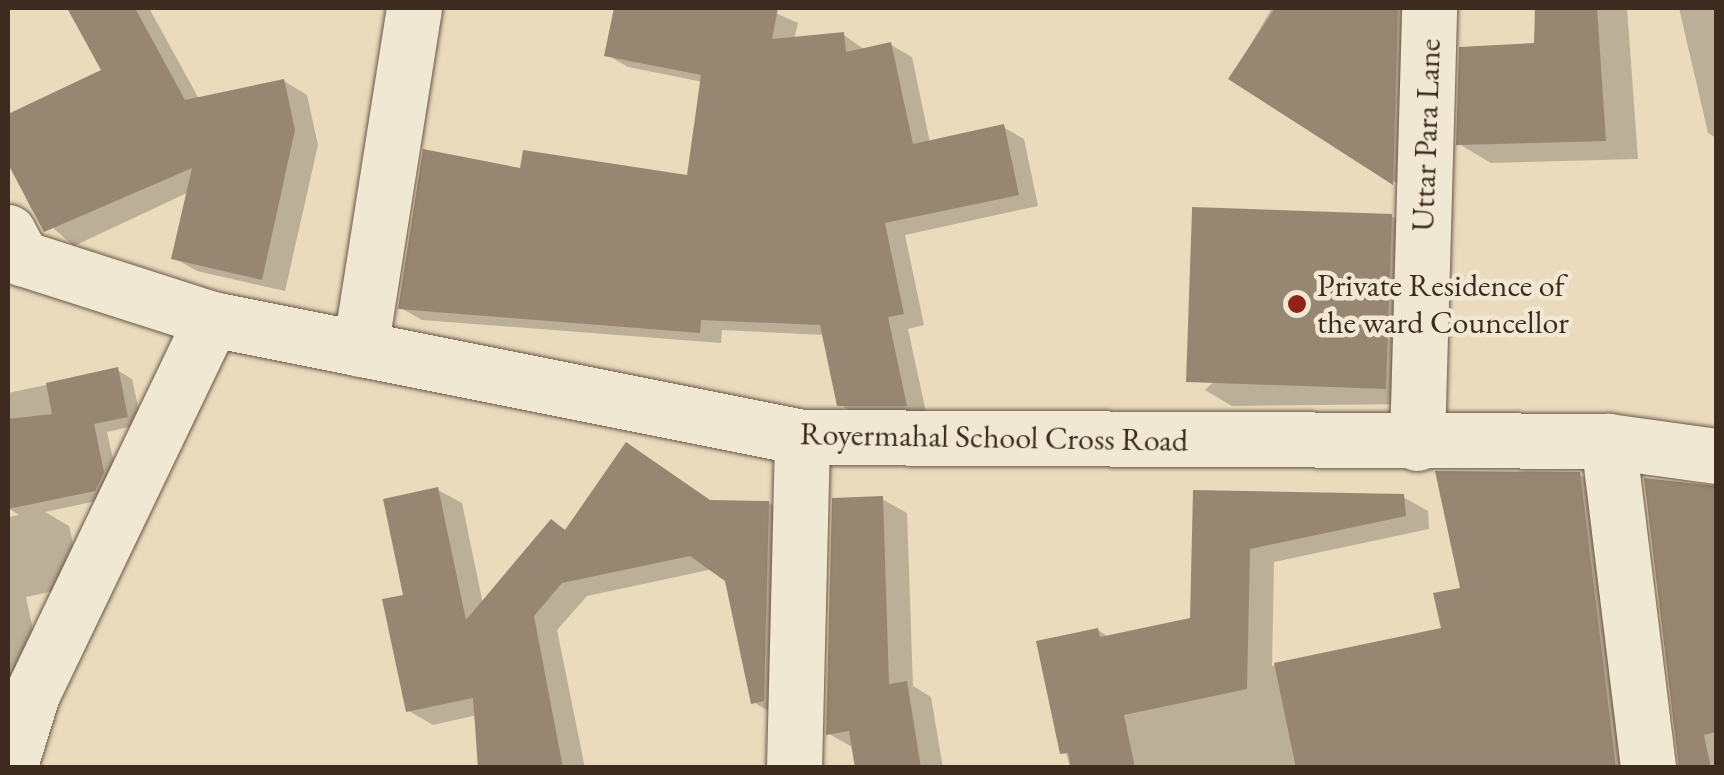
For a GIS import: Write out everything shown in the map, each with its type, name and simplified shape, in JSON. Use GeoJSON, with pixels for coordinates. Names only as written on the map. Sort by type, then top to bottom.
{"type":"FeatureCollection","features":[{"type":"Feature","properties":{"kind":"street"},"geometry":{"type":"LineString","coordinates":[[360,349],[414,8]]}},
{"type":"Feature","properties":{"kind":"street","name":"Uttar Para Lane"},"geometry":{"type":"LineString","coordinates":[[1417,443],[1429,8]]}},
{"type":"Feature","properties":{"kind":"street","name":"Royermahal School Cross Road"},"geometry":{"type":"LineString","coordinates":[[8,232],[22,258],[212,320],[802,438],[1608,441],[1716,456]]}},
{"type":"Feature","properties":{"kind":"street"},"geometry":{"type":"LineString","coordinates":[[9,768],[32,694],[212,320]]}},
{"type":"Feature","properties":{"kind":"street"},"geometry":{"type":"LineString","coordinates":[[794,768],[802,438]]}},
{"type":"Feature","properties":{"kind":"street"},"geometry":{"type":"LineString","coordinates":[[1608,441],[1648,768]]}},
{"type":"Feature","properties":{"kind":"building"},"geometry":{"type":"Polygon","coordinates":[[[67,8],[135,8],[185,100],[284,79],[295,130],[262,280],[171,259],[192,168],[44,232],[8,164],[8,114],[101,70],[67,8]]]}},
{"type":"Feature","properties":{"kind":"building"},"geometry":{"type":"Polygon","coordinates":[[[614,8],[778,8],[772,39],[844,32],[846,52],[891,42],[913,144],[1004,124],[1019,195],[885,223],[904,314],[888,317],[907,406],[837,406],[820,325],[701,320],[700,333],[398,309],[423,149],[520,168],[523,150],[687,175],[701,75],[604,56],[614,8]]]}},
{"type":"Feature","properties":{"kind":"building"},"geometry":{"type":"Polygon","coordinates":[[[1275,8],[1398,8],[1393,185],[1228,79],[1275,8]]]}},
{"type":"Feature","properties":{"kind":"building"},"geometry":{"type":"Polygon","coordinates":[[[1535,8],[1597,8],[1606,141],[1456,145],[1459,47],[1534,43],[1535,8]]]}},
{"type":"Feature","properties":{"kind":"building","name":"Private Residence of the ward Councellor"},"geometry":{"type":"Polygon","coordinates":[[[1192,207],[1392,214],[1386,389],[1186,382],[1192,207]]]}},
{"type":"Feature","properties":{"kind":"building"},"geometry":{"type":"Polygon","coordinates":[[[118,367],[128,417],[94,424],[104,472],[95,491],[8,509],[8,419],[52,414],[46,383],[118,367]]]}},
{"type":"Feature","properties":{"kind":"building"},"geometry":{"type":"Polygon","coordinates":[[[626,442],[710,500],[769,501],[764,701],[751,704],[725,581],[690,556],[562,583],[534,616],[563,768],[478,768],[473,698],[406,712],[382,599],[403,595],[383,499],[438,487],[466,620],[551,519],[565,530],[626,442]]]}},
{"type":"Feature","properties":{"kind":"building"},"geometry":{"type":"Polygon","coordinates":[[[1435,471],[1580,472],[1616,768],[1296,768],[1274,663],[1441,628],[1433,593],[1460,588],[1435,471]]]}},
{"type":"Feature","properties":{"kind":"building"},"geometry":{"type":"Polygon","coordinates":[[[1644,478],[1716,486],[1716,732],[1704,735],[1711,768],[1679,768],[1644,478]]]}},
{"type":"Feature","properties":{"kind":"building"},"geometry":{"type":"Polygon","coordinates":[[[1193,490],[1404,494],[1406,516],[1250,549],[1247,689],[1124,715],[1135,768],[1071,768],[1068,753],[1060,754],[1036,641],[1098,628],[1100,637],[1190,618],[1193,490]]]}},
{"type":"Feature","properties":{"kind":"building"},"geometry":{"type":"Polygon","coordinates":[[[883,496],[889,684],[907,681],[921,768],[855,768],[849,731],[826,735],[832,498],[883,496]]]}},
{"type":"Feature","properties":{"kind":"place","name":"Private Residence of the ward Councellor"},"geometry":{"type":"Point","coordinates":[1297,304]}}]}
